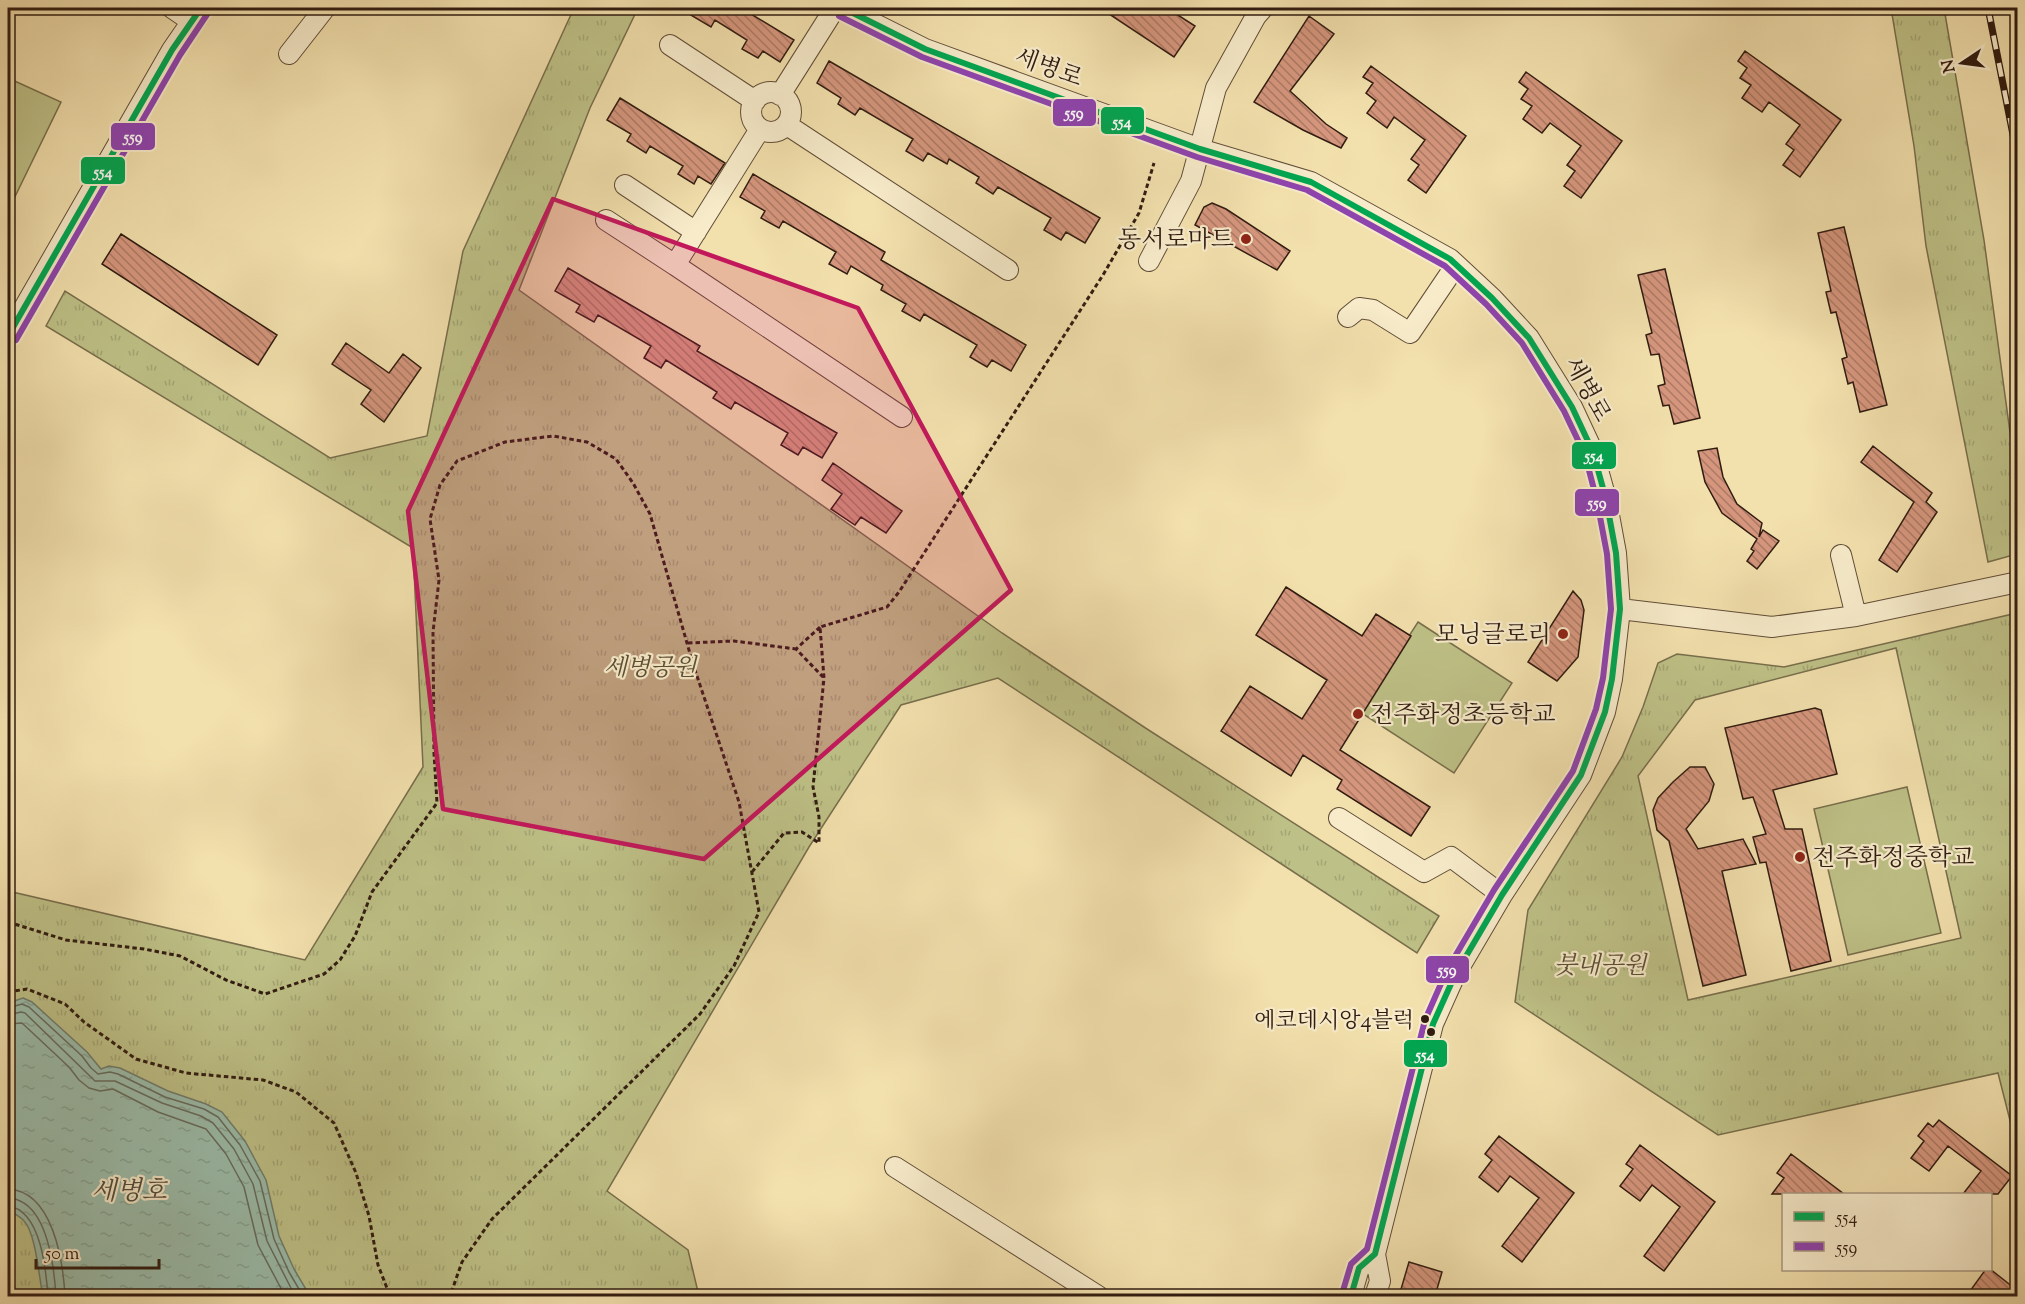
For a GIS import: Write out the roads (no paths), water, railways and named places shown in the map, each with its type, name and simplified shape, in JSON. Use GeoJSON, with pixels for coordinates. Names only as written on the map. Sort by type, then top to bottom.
{"type":"FeatureCollection","features":[{"type":"Feature","properties":{"kind":"street"},"geometry":{"type":"LineString","coordinates":[[8,336],[172,50],[196,14],[172,8]]}},
{"type":"Feature","properties":{"kind":"street"},"geometry":{"type":"LineString","coordinates":[[289,54],[325,8]]}},
{"type":"Feature","properties":{"kind":"street"},"geometry":{"type":"LineString","coordinates":[[780,95],[835,8]]}},
{"type":"Feature","properties":{"kind":"street","name":"세병로"},"geometry":{"type":"LineString","coordinates":[[843,8],[925,49],[1200,149],[1311,182],[1450,259],[1492,298],[1529,338],[1572,407],[1594,456],[1606,499],[1616,553],[1620,609],[1612,679],[1601,726],[1581,775],[1502,895],[1455,975],[1433,1024],[1375,1254],[1380,1281],[1375,1296]]}},
{"type":"Feature","properties":{"kind":"street"},"geometry":{"type":"LineString","coordinates":[[1149,261],[1191,181],[1216,88],[1256,16],[1263,8]]}},
{"type":"Feature","properties":{"kind":"street"},"geometry":{"type":"LineString","coordinates":[[670,45],[755,101]]}},
{"type":"Feature","properties":{"kind":"street"},"geometry":{"type":"LineString","coordinates":[[766,93],[780,95],[788,101],[792,114],[787,126],[769,133],[760,129],[753,121],[751,114],[755,101],[766,93]]}},
{"type":"Feature","properties":{"kind":"street"},"geometry":{"type":"LineString","coordinates":[[787,126],[1008,270]]}},
{"type":"Feature","properties":{"kind":"street"},"geometry":{"type":"LineString","coordinates":[[675,265],[760,129]]}},
{"type":"Feature","properties":{"kind":"street"},"geometry":{"type":"LineString","coordinates":[[625,185],[696,232]]}},
{"type":"Feature","properties":{"kind":"street"},"geometry":{"type":"LineString","coordinates":[[606,220],[902,417]]}},
{"type":"Feature","properties":{"kind":"street"},"geometry":{"type":"LineString","coordinates":[[1348,317],[1359,308],[1373,310],[1410,333],[1456,265]]}},
{"type":"Feature","properties":{"kind":"street"},"geometry":{"type":"LineString","coordinates":[[1841,555],[1856,616]]}},
{"type":"Feature","properties":{"kind":"street"},"geometry":{"type":"LineString","coordinates":[[1620,609],[1772,627],[1856,616],[2009,583]]}},
{"type":"Feature","properties":{"kind":"street"},"geometry":{"type":"LineString","coordinates":[[1339,818],[1424,872],[1451,856],[1502,895]]}},
{"type":"Feature","properties":{"kind":"street"},"geometry":{"type":"LineString","coordinates":[[895,1167],[1098,1296]]}},
{"type":"Feature","properties":{"kind":"street","name":"세병로"},"geometry":{"type":"LineString","coordinates":[[1351,1296],[1359,1268],[1375,1254]]}},
{"type":"Feature","properties":{"kind":"water","name":"세병호"},"geometry":{"type":"Polygon","coordinates":[[[23,998],[32,1002],[87,1052],[101,1069],[109,1066],[120,1068],[168,1091],[222,1112],[245,1141],[266,1180],[279,1236],[294,1269],[310,1296],[43,1296],[34,1246],[28,1227],[21,1218],[8,1210],[8,1003],[23,998]]]}},
{"type":"Feature","properties":{"kind":"railway"},"geometry":{"type":"LineString","coordinates":[[1988,8],[2018,160]]}},
{"type":"Feature","properties":{"kind":"place","name":"동서로마트"},"geometry":{"type":"Point","coordinates":[1246,239]}},
{"type":"Feature","properties":{"kind":"place","name":"모닝글로리"},"geometry":{"type":"Point","coordinates":[1563,634]}},
{"type":"Feature","properties":{"kind":"place","name":"전주화정초등학교"},"geometry":{"type":"Point","coordinates":[1358,714]}},
{"type":"Feature","properties":{"kind":"place","name":"전주화정중학교"},"geometry":{"type":"Point","coordinates":[1800,857]}},
{"type":"Feature","properties":{"kind":"place","name":"에코데시앙4블럭"},"geometry":{"type":"Point","coordinates":[1425,1019]}},
{"type":"Feature","properties":{"kind":"park label","name":"세병공원"},"geometry":{"type":"Point","coordinates":[650,667]}},
{"type":"Feature","properties":{"kind":"park label","name":"붓내공원"},"geometry":{"type":"Point","coordinates":[1600,965]}}]}
